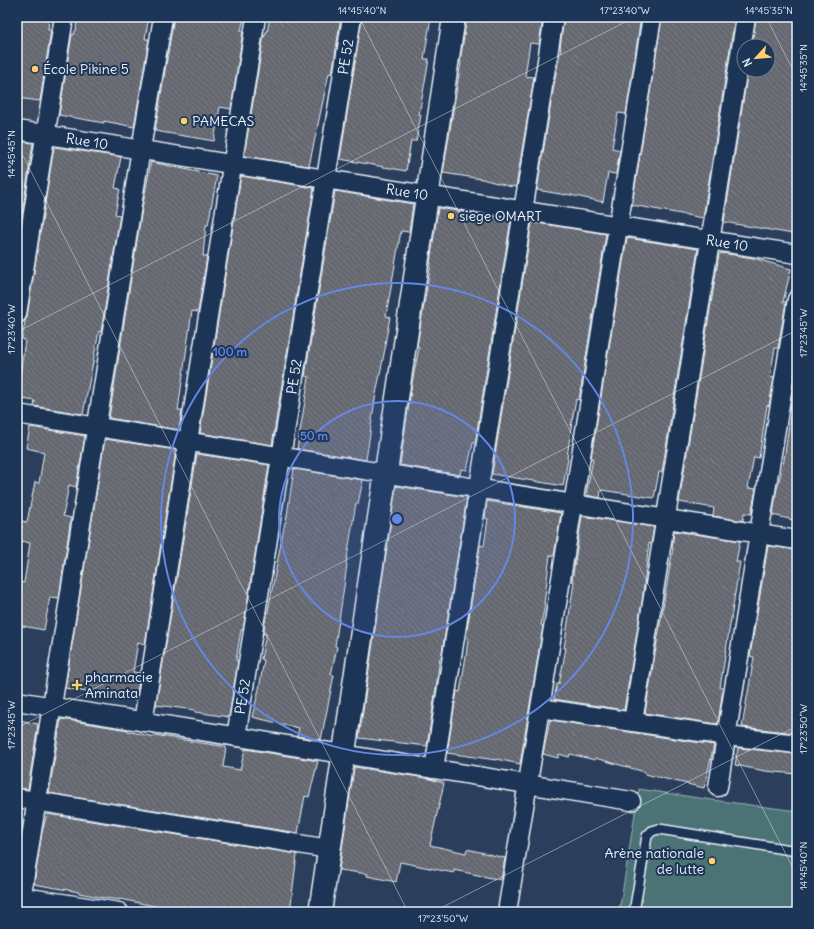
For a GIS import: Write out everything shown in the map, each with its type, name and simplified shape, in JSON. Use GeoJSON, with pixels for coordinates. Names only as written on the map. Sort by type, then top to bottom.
{"type":"FeatureCollection","features":[{"type":"Feature","properties":{"kind":"street"},"geometry":{"type":"LineString","coordinates":[[17,314],[64,17]]}},
{"type":"Feature","properties":{"kind":"street"},"geometry":{"type":"LineString","coordinates":[[119,912],[19,902],[53,706],[163,17]]}},
{"type":"Feature","properties":{"kind":"street"},"geometry":{"type":"LineString","coordinates":[[143,722],[256,17]]}},
{"type":"Feature","properties":{"kind":"street","name":"PE 52"},"geometry":{"type":"LineString","coordinates":[[236,737],[352,17]]}},
{"type":"Feature","properties":{"kind":"street"},"geometry":{"type":"LineString","coordinates":[[320,912],[454,17]]}},
{"type":"Feature","properties":{"kind":"street"},"geometry":{"type":"LineString","coordinates":[[434,769],[554,17]]}},
{"type":"Feature","properties":{"kind":"street"},"geometry":{"type":"LineString","coordinates":[[507,912],[652,17]]}},
{"type":"Feature","properties":{"kind":"street"},"geometry":{"type":"LineString","coordinates":[[632,722],[746,17]]}},
{"type":"Feature","properties":{"kind":"street","name":"Rue 10"},"geometry":{"type":"LineString","coordinates":[[17,130],[797,254]]}},
{"type":"Feature","properties":{"kind":"street"},"geometry":{"type":"LineString","coordinates":[[718,787],[797,299]]}},
{"type":"Feature","properties":{"kind":"street"},"geometry":{"type":"LineString","coordinates":[[17,414],[797,540]]}},
{"type":"Feature","properties":{"kind":"street"},"geometry":{"type":"LineString","coordinates":[[17,701],[631,801]]}},
{"type":"Feature","properties":{"kind":"street"},"geometry":{"type":"LineString","coordinates":[[540,708],[727,736],[797,744]]}},
{"type":"Feature","properties":{"kind":"street"},"geometry":{"type":"LineString","coordinates":[[17,798],[329,849]]}},
{"type":"Feature","properties":{"kind":"lane"},"geometry":{"type":"LineString","coordinates":[[634,912],[647,836],[652,831],[659,829],[797,851]]}},
{"type":"Feature","properties":{"kind":"shaded area","name":"École Pikine 5"},"geometry":{"type":"Polygon","coordinates":[[[17,17],[61,17],[45,126],[17,121],[17,17]]]}},
{"type":"Feature","properties":{"kind":"green space","name":"Arène nationale de lutte"},"geometry":{"type":"Polygon","coordinates":[[[639,789],[797,811],[797,912],[619,912],[639,789]]]}},
{"type":"Feature","properties":{"kind":"building","name":"École Pikine 5"},"geometry":{"type":"Polygon","coordinates":[[[17,17],[49,17],[48,30],[51,30],[40,101],[17,98],[17,17]]]}},
{"type":"Feature","properties":{"kind":"building"},"geometry":{"type":"Polygon","coordinates":[[[77,17],[149,17],[145,39],[149,39],[134,127],[59,115],[72,34],[74,35],[76,31],[77,17]]]}},
{"type":"Feature","properties":{"kind":"building"},"geometry":{"type":"Polygon","coordinates":[[[174,17],[244,17],[231,109],[220,107],[214,141],[155,131],[174,17]]]}},
{"type":"Feature","properties":{"kind":"building"},"geometry":{"type":"Polygon","coordinates":[[[270,17],[341,17],[332,74],[329,73],[309,166],[244,156],[264,35],[265,36],[267,32],[270,17]]]}},
{"type":"Feature","properties":{"kind":"building"},"geometry":{"type":"Polygon","coordinates":[[[362,17],[431,17],[424,59],[429,59],[419,115],[421,115],[416,141],[411,141],[406,171],[340,159],[362,17]]]}},
{"type":"Feature","properties":{"kind":"building"},"geometry":{"type":"Polygon","coordinates":[[[467,17],[533,17],[543,19],[539,44],[530,43],[525,76],[534,77],[516,187],[482,179],[443,173],[467,17]]]}},
{"type":"Feature","properties":{"kind":"building"},"geometry":{"type":"Polygon","coordinates":[[[564,17],[641,17],[626,114],[618,113],[612,148],[620,150],[616,174],[608,173],[603,202],[566,194],[537,190],[561,48],[564,17]]]}},
{"type":"Feature","properties":{"kind":"building"},"geometry":{"type":"Polygon","coordinates":[[[662,17],[735,17],[703,218],[632,205],[662,17]]]}},
{"type":"Feature","properties":{"kind":"building"},"geometry":{"type":"Polygon","coordinates":[[[756,17],[797,17],[797,212],[793,234],[724,222],[747,78],[776,78],[776,38],[753,38],[756,17]]]}},
{"type":"Feature","properties":{"kind":"building"},"geometry":{"type":"Polygon","coordinates":[[[17,141],[33,143],[17,247],[17,141]]]}},
{"type":"Feature","properties":{"kind":"building"},"geometry":{"type":"Polygon","coordinates":[[[54,147],[121,157],[115,188],[120,189],[115,214],[120,215],[101,332],[99,331],[83,414],[34,406],[35,401],[17,398],[25,340],[22,339],[54,147]]]}},
{"type":"Feature","properties":{"kind":"building"},"geometry":{"type":"Polygon","coordinates":[[[151,162],[217,176],[208,225],[206,225],[203,256],[207,256],[198,312],[192,311],[178,410],[182,410],[179,430],[109,418],[142,209],[151,162]]]}},
{"type":"Feature","properties":{"kind":"building"},"geometry":{"type":"Polygon","coordinates":[[[241,176],[314,188],[272,445],[200,433],[241,176]]]}},
{"type":"Feature","properties":{"kind":"building"},"geometry":{"type":"Polygon","coordinates":[[[335,191],[413,204],[409,232],[401,231],[386,316],[390,317],[386,344],[375,399],[366,460],[297,449],[309,377],[305,376],[335,191]]]}},
{"type":"Feature","properties":{"kind":"building"},"geometry":{"type":"Polygon","coordinates":[[[438,208],[511,219],[475,443],[473,443],[467,470],[461,469],[460,475],[400,465],[419,347],[417,346],[431,263],[438,208]]]}},
{"type":"Feature","properties":{"kind":"building"},"geometry":{"type":"Polygon","coordinates":[[[532,222],[606,234],[579,400],[576,399],[572,421],[568,459],[563,486],[492,474],[532,222]]]}},
{"type":"Feature","properties":{"kind":"building"},"geometry":{"type":"Polygon","coordinates":[[[627,238],[698,249],[662,472],[659,472],[654,498],[601,490],[600,498],[586,495],[593,459],[591,458],[627,238]]]}},
{"type":"Feature","properties":{"kind":"building"},"geometry":{"type":"Polygon","coordinates":[[[721,253],[753,258],[791,269],[783,302],[786,302],[778,348],[775,348],[770,377],[774,378],[769,406],[767,405],[759,458],[754,457],[748,488],[756,489],[751,514],[744,513],[743,521],[713,516],[714,508],[679,502],[719,254],[721,253]]]}},
{"type":"Feature","properties":{"kind":"building"},"geometry":{"type":"Polygon","coordinates":[[[794,382],[797,382],[797,411],[790,409],[794,382]]]}},
{"type":"Feature","properties":{"kind":"building"},"geometry":{"type":"Polygon","coordinates":[[[790,417],[797,417],[797,521],[773,515],[776,493],[784,460],[790,417]]]}},
{"type":"Feature","properties":{"kind":"building"},"geometry":{"type":"Polygon","coordinates":[[[30,427],[85,436],[76,487],[69,485],[63,516],[71,518],[59,598],[50,597],[44,630],[17,625],[17,582],[24,583],[30,543],[17,540],[17,520],[27,522],[35,482],[39,483],[44,452],[26,448],[30,427]]]}},
{"type":"Feature","properties":{"kind":"building"},"geometry":{"type":"Polygon","coordinates":[[[105,439],[176,450],[145,644],[138,642],[133,672],[140,673],[136,700],[65,688],[105,439]]]}},
{"type":"Feature","properties":{"kind":"building"},"geometry":{"type":"Polygon","coordinates":[[[197,454],[269,465],[243,630],[241,630],[236,660],[238,661],[229,717],[195,712],[195,710],[156,705],[197,454]]]}},
{"type":"Feature","properties":{"kind":"building"},"geometry":{"type":"Polygon","coordinates":[[[294,469],[363,480],[358,504],[356,503],[346,564],[335,646],[337,647],[331,675],[334,675],[321,740],[297,736],[299,728],[252,717],[264,660],[261,659],[266,634],[263,634],[266,616],[286,522],[294,469]]]}},
{"type":"Feature","properties":{"kind":"building"},"geometry":{"type":"Polygon","coordinates":[[[396,486],[467,497],[427,746],[359,738],[396,486]]]}},
{"type":"Feature","properties":{"kind":"building"},"geometry":{"type":"Polygon","coordinates":[[[487,501],[561,513],[554,556],[550,555],[545,604],[541,625],[543,626],[520,764],[496,759],[447,753],[457,691],[460,692],[466,656],[468,638],[466,637],[480,545],[484,546],[488,519],[485,518],[487,501]]]}},
{"type":"Feature","properties":{"kind":"building"},"geometry":{"type":"Polygon","coordinates":[[[582,516],[654,527],[651,544],[649,543],[642,602],[624,710],[554,699],[557,684],[559,684],[566,648],[564,648],[574,581],[572,581],[582,516]]]}},
{"type":"Feature","properties":{"kind":"building"},"geometry":{"type":"Polygon","coordinates":[[[674,531],[740,541],[736,562],[740,562],[720,688],[723,688],[718,724],[645,713],[673,548],[674,531]]]}},
{"type":"Feature","properties":{"kind":"building"},"geometry":{"type":"Polygon","coordinates":[[[768,546],[797,550],[797,733],[742,727],[754,657],[750,656],[768,546]]]}},
{"type":"Feature","properties":{"kind":"building"},"geometry":{"type":"Polygon","coordinates":[[[61,719],[128,730],[154,737],[154,735],[226,747],[223,767],[240,770],[245,749],[318,761],[309,797],[305,796],[298,833],[49,793],[61,719]]]}},
{"type":"Feature","properties":{"kind":"building"},"geometry":{"type":"Polygon","coordinates":[[[19,720],[38,724],[28,789],[17,788],[17,733],[19,720]]]}},
{"type":"Feature","properties":{"kind":"building"},"geometry":{"type":"Polygon","coordinates":[[[550,720],[714,745],[704,788],[645,774],[645,772],[595,758],[595,760],[570,754],[569,757],[559,754],[558,758],[543,754],[550,720]]]}},
{"type":"Feature","properties":{"kind":"building"},"geometry":{"type":"Polygon","coordinates":[[[738,748],[797,754],[797,774],[765,771],[735,765],[738,748]]]}},
{"type":"Feature","properties":{"kind":"building"},"geometry":{"type":"Polygon","coordinates":[[[354,767],[426,778],[444,783],[430,845],[466,853],[467,849],[505,858],[501,880],[454,870],[454,873],[400,862],[396,882],[367,876],[368,874],[339,870],[354,767]]]}},
{"type":"Feature","properties":{"kind":"building"},"geometry":{"type":"Polygon","coordinates":[[[47,814],[297,854],[290,912],[200,912],[169,909],[34,884],[42,832],[47,814]]]}},
{"type":"Feature","properties":{"kind":"place","name":"École Pikine 5"},"geometry":{"type":"Point","coordinates":[35,69]}},
{"type":"Feature","properties":{"kind":"place","name":"PAMECAS"},"geometry":{"type":"Point","coordinates":[184,121]}},
{"type":"Feature","properties":{"kind":"place","name":"siege OMART"},"geometry":{"type":"Point","coordinates":[451,216]}},
{"type":"Feature","properties":{"kind":"place","name":"pharmacie Aminata"},"geometry":{"type":"Point","coordinates":[77,685]}},
{"type":"Feature","properties":{"kind":"place","name":"Arène nationale de lutte"},"geometry":{"type":"Point","coordinates":[712,861]}}]}
